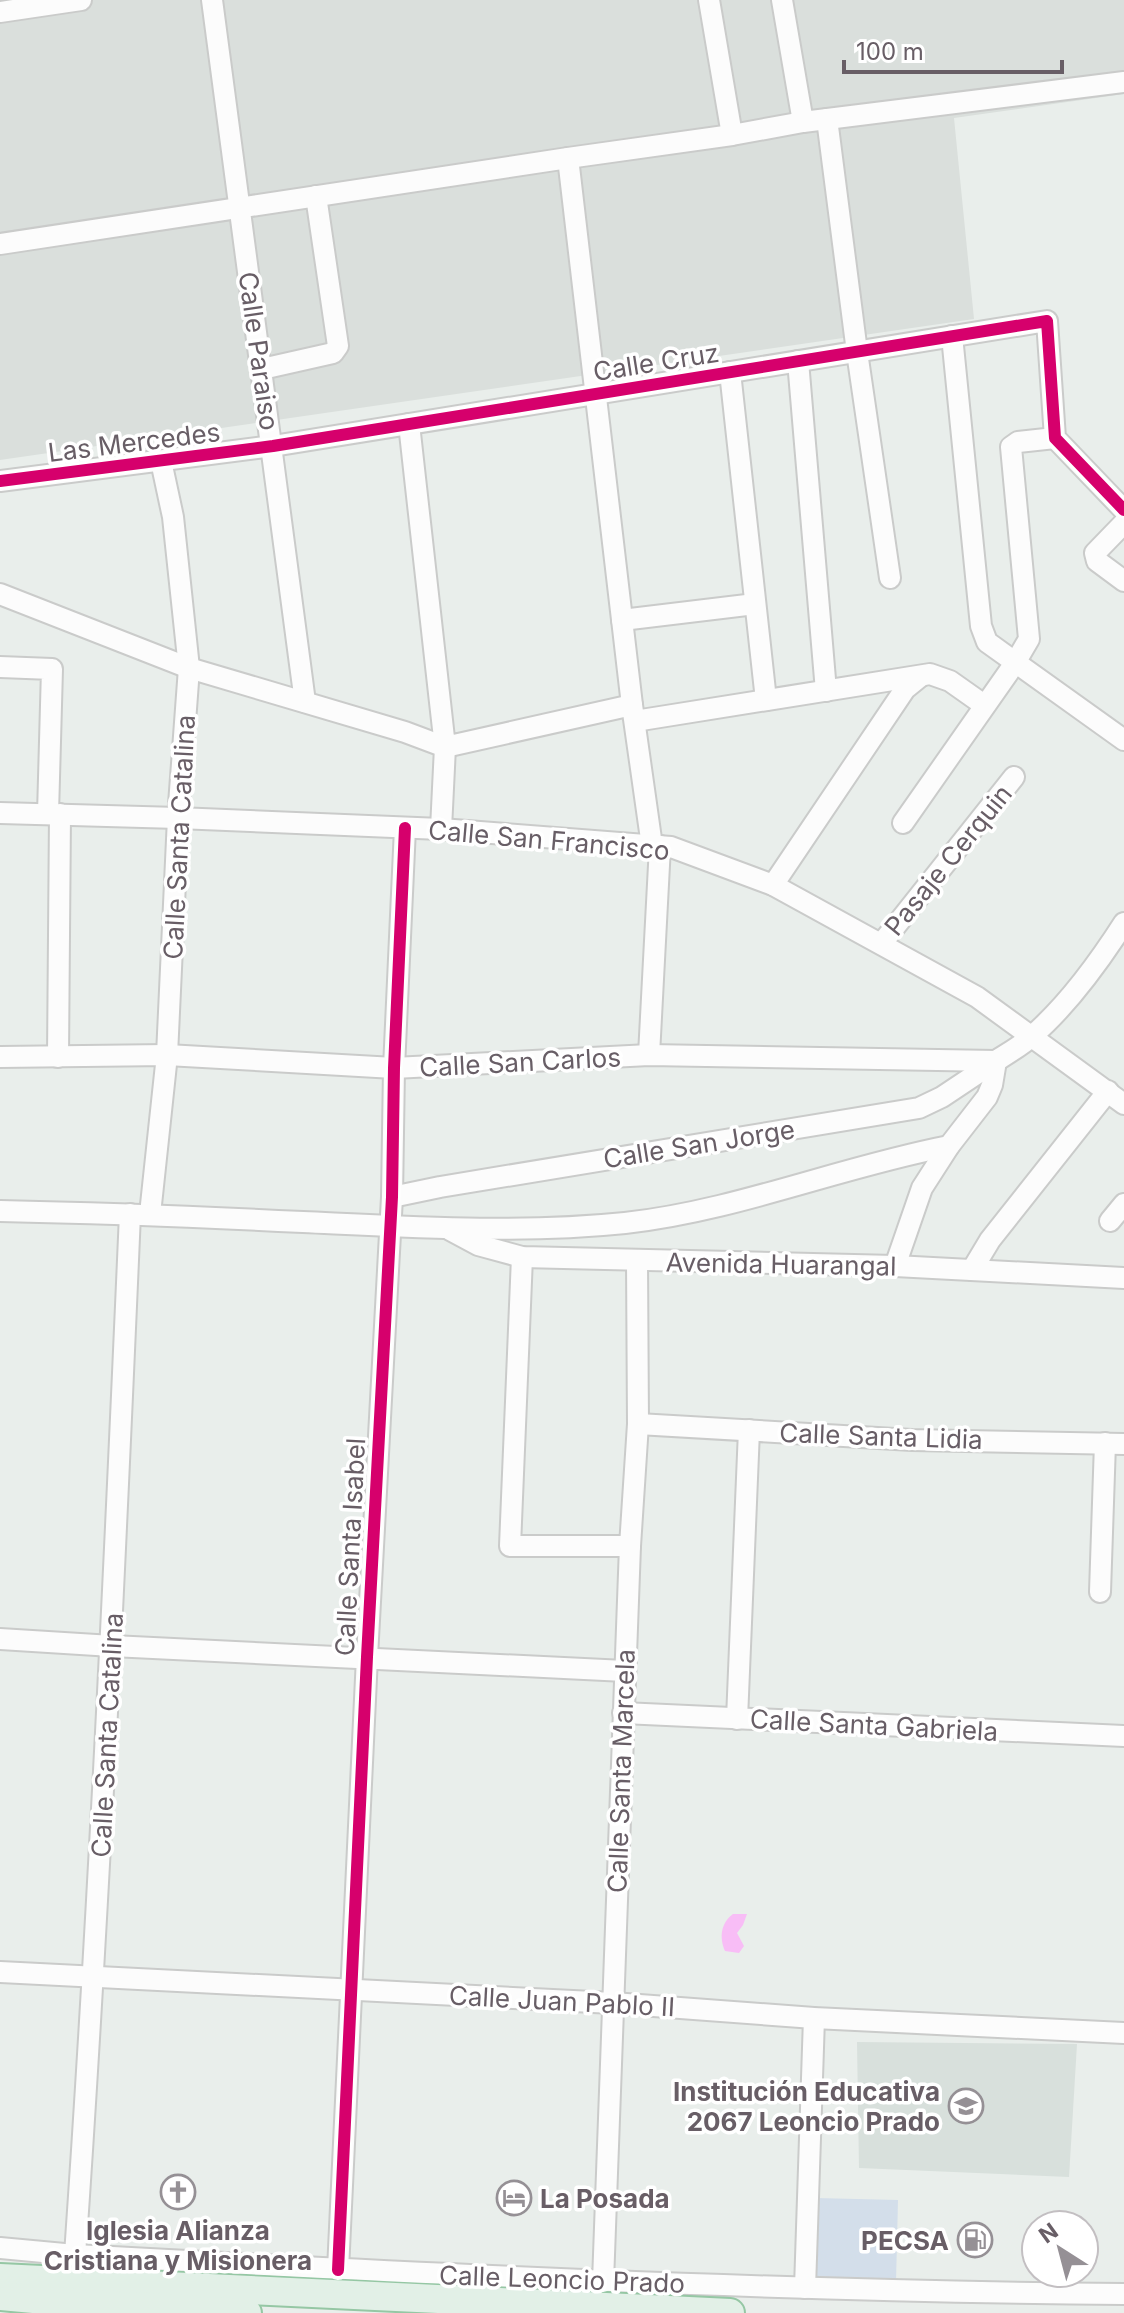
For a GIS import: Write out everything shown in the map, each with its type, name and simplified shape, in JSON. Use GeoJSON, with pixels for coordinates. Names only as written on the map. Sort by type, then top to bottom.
{"type":"FeatureCollection","features":[{"type":"Feature","properties":{"kind":"highway"},"geometry":{"type":"LineString","coordinates":[[0,2278],[730,2313]]}},
{"type":"Feature","properties":{"kind":"highway"},"geometry":{"type":"LineString","coordinates":[[0,2296],[247,2313]]}},
{"type":"Feature","properties":{"kind":"highway"},"geometry":{"type":"LineString","coordinates":[[0,2308],[66,2302]]}},
{"type":"Feature","properties":{"kind":"street"},"geometry":{"type":"LineString","coordinates":[[0,12],[81,0]]}},
{"type":"Feature","properties":{"kind":"street","name":"Calle Paraiso"},"geometry":{"type":"LineString","coordinates":[[212,0],[305,702]]}},
{"type":"Feature","properties":{"kind":"street"},"geometry":{"type":"LineString","coordinates":[[709,0],[732,135]]}},
{"type":"Feature","properties":{"kind":"street"},"geometry":{"type":"LineString","coordinates":[[782,0],[803,122]]}},
{"type":"Feature","properties":{"kind":"street"},"geometry":{"type":"LineString","coordinates":[[0,244],[803,122],[1124,82]]}},
{"type":"Feature","properties":{"kind":"street"},"geometry":{"type":"LineString","coordinates":[[827,119],[890,578]]}},
{"type":"Feature","properties":{"kind":"street"},"geometry":{"type":"LineString","coordinates":[[568,158],[633,713],[656,846],[649,1055]]}},
{"type":"Feature","properties":{"kind":"street"},"geometry":{"type":"LineString","coordinates":[[262,369],[333,353],[338,346],[316,196]]}},
{"type":"Feature","properties":{"kind":"street","name":"Calle Cruz"},"geometry":{"type":"LineString","coordinates":[[273,446],[1047,321],[1055,438]]}},
{"type":"Feature","properties":{"kind":"street"},"geometry":{"type":"LineString","coordinates":[[952,336],[981,626],[987,642],[1124,740]]}},
{"type":"Feature","properties":{"kind":"street"},"geometry":{"type":"LineString","coordinates":[[798,361],[826,691]]}},
{"type":"Feature","properties":{"kind":"street"},"geometry":{"type":"LineString","coordinates":[[730,372],[766,700]]}},
{"type":"Feature","properties":{"kind":"street"},"geometry":{"type":"LineString","coordinates":[[409,424],[445,747],[441,829]]}},
{"type":"Feature","properties":{"kind":"street"},"geometry":{"type":"LineString","coordinates":[[903,823],[1029,639],[1011,447],[1018,442],[1055,438],[1123,511],[1095,553],[1097,561],[1124,581]]}},
{"type":"Feature","properties":{"kind":"street","name":"Las Mercedes"},"geometry":{"type":"LineString","coordinates":[[0,481],[273,446]]}},
{"type":"Feature","properties":{"kind":"street","name":"Calle Santa Catalina"},"geometry":{"type":"LineString","coordinates":[[75,2255],[140,1214],[167,1055],[178,818],[189,668],[173,517],[161,461]]}},
{"type":"Feature","properties":{"kind":"street"},"geometry":{"type":"LineString","coordinates":[[0,594],[189,668],[405,732],[445,747],[633,713],[766,700],[930,674],[941,677],[984,705]]}},
{"type":"Feature","properties":{"kind":"street"},"geometry":{"type":"LineString","coordinates":[[622,620],[755,604]]}},
{"type":"Feature","properties":{"kind":"street"},"geometry":{"type":"LineString","coordinates":[[0,667],[52,669],[58,1057]]}},
{"type":"Feature","properties":{"kind":"street"},"geometry":{"type":"LineString","coordinates":[[773,885],[905,689],[921,676]]}},
{"type":"Feature","properties":{"kind":"street","name":"Pasaje Cerquin"},"geometry":{"type":"LineString","coordinates":[[882,943],[1014,777]]}},
{"type":"Feature","properties":{"kind":"street","name":"Calle San Francisco"},"geometry":{"type":"LineString","coordinates":[[0,813],[441,829],[671,847],[773,885],[882,943],[977,997],[1116,1098]]}},
{"type":"Feature","properties":{"kind":"street","name":"Calle Santa Isabel"},"geometry":{"type":"LineString","coordinates":[[338,2270],[392,1197],[394,1068],[405,828]]}},
{"type":"Feature","properties":{"kind":"street"},"geometry":{"type":"LineString","coordinates":[[895,1266],[922,1188],[949,1146],[987,1097],[996,1061],[1032,1036],[1071,996],[1099,962],[1124,923]]}},
{"type":"Feature","properties":{"kind":"street","name":"Calle San Carlos"},"geometry":{"type":"LineString","coordinates":[[0,1057],[167,1055],[394,1068],[649,1055],[996,1061]]}},
{"type":"Feature","properties":{"kind":"street","name":"Calle San Jorge"},"geometry":{"type":"LineString","coordinates":[[392,1197],[919,1108],[942,1097],[996,1061]]}},
{"type":"Feature","properties":{"kind":"street"},"geometry":{"type":"LineString","coordinates":[[972,1270],[990,1240],[1116,1098]]}},
{"type":"Feature","properties":{"kind":"street","name":"Avenida Huarangal"},"geometry":{"type":"LineString","coordinates":[[0,1211],[390,1226],[558,1228],[668,1217],[949,1146]]}},
{"type":"Feature","properties":{"kind":"street"},"geometry":{"type":"LineString","coordinates":[[1110,1221],[1124,1204]]}},
{"type":"Feature","properties":{"kind":"street","name":"Avenida Huarangal"},"geometry":{"type":"LineString","coordinates":[[444,1227],[478,1245],[522,1257],[895,1266],[1124,1278]]}},
{"type":"Feature","properties":{"kind":"street"},"geometry":{"type":"LineString","coordinates":[[522,1257],[510,1546],[630,1546]]}},
{"type":"Feature","properties":{"kind":"street","name":"Calle Santa Marcela"},"geometry":{"type":"LineString","coordinates":[[603,2282],[623,1713],[638,1424],[637,1260]]}},
{"type":"Feature","properties":{"kind":"street","name":"Calle Santa Lidia"},"geometry":{"type":"LineString","coordinates":[[638,1424],[912,1440],[1114,1444]]}},
{"type":"Feature","properties":{"kind":"street"},"geometry":{"type":"LineString","coordinates":[[737,1719],[749,1430]]}},
{"type":"Feature","properties":{"kind":"street"},"geometry":{"type":"LineString","coordinates":[[1100,1592],[1114,1444]]}},
{"type":"Feature","properties":{"kind":"street"},"geometry":{"type":"LineString","coordinates":[[0,1639],[625,1671]]}},
{"type":"Feature","properties":{"kind":"street","name":"Calle Santa Gabriela"},"geometry":{"type":"LineString","coordinates":[[623,1713],[1124,1736]]}},
{"type":"Feature","properties":{"kind":"street","name":"Calle Juan Pablo II"},"geometry":{"type":"LineString","coordinates":[[0,1972],[1124,2033]]}},
{"type":"Feature","properties":{"kind":"street"},"geometry":{"type":"LineString","coordinates":[[805,2288],[814,2018]]}},
{"type":"Feature","properties":{"kind":"street","name":"Calle Leoncio Prado"},"geometry":{"type":"LineString","coordinates":[[0,2248],[338,2270],[603,2282],[1124,2294]]}},
{"type":"Feature","properties":{"kind":"shaded area"},"geometry":{"type":"Polygon","coordinates":[[[0,0],[1124,0],[1124,94],[954,118],[974,319],[0,460],[0,0]]]}},
{"type":"Feature","properties":{"kind":"shaded area"},"geometry":{"type":"Polygon","coordinates":[[[733,1914],[747,1914],[737,1933],[744,1946],[739,1953],[725,1951],[722,1941],[724,1926],[733,1914]]]}},
{"type":"Feature","properties":{"kind":"shaded area","name":"Institución Educativa 2067 Leoncio Prado"},"geometry":{"type":"Polygon","coordinates":[[[857,2042],[1077,2044],[1069,2177],[859,2168],[857,2042]]]}},
{"type":"Feature","properties":{"kind":"shaded area"},"geometry":{"type":"Polygon","coordinates":[[[816,2198],[898,2200],[896,2282],[813,2276],[816,2198]]]}},
{"type":"Feature","properties":{"kind":"cycle path"},"geometry":{"type":"LineString","coordinates":[[0,481],[273,446],[1047,321],[1055,438],[1124,510]]}},
{"type":"Feature","properties":{"kind":"cycle path"},"geometry":{"type":"LineString","coordinates":[[338,2270],[392,1197],[394,1068],[405,828]]}},
{"type":"Feature","properties":{"kind":"place","name":"Institución Educativa 2067 Leoncio Prado"},"geometry":{"type":"Point","coordinates":[966,2106]}},
{"type":"Feature","properties":{"kind":"place","name":"Iglesia Alianza Cristiana y Misionera"},"geometry":{"type":"Point","coordinates":[178,2192]}},
{"type":"Feature","properties":{"kind":"place","name":"La Posada"},"geometry":{"type":"Point","coordinates":[514,2198]}},
{"type":"Feature","properties":{"kind":"place","name":"PECSA"},"geometry":{"type":"Point","coordinates":[975,2240]}}]}
